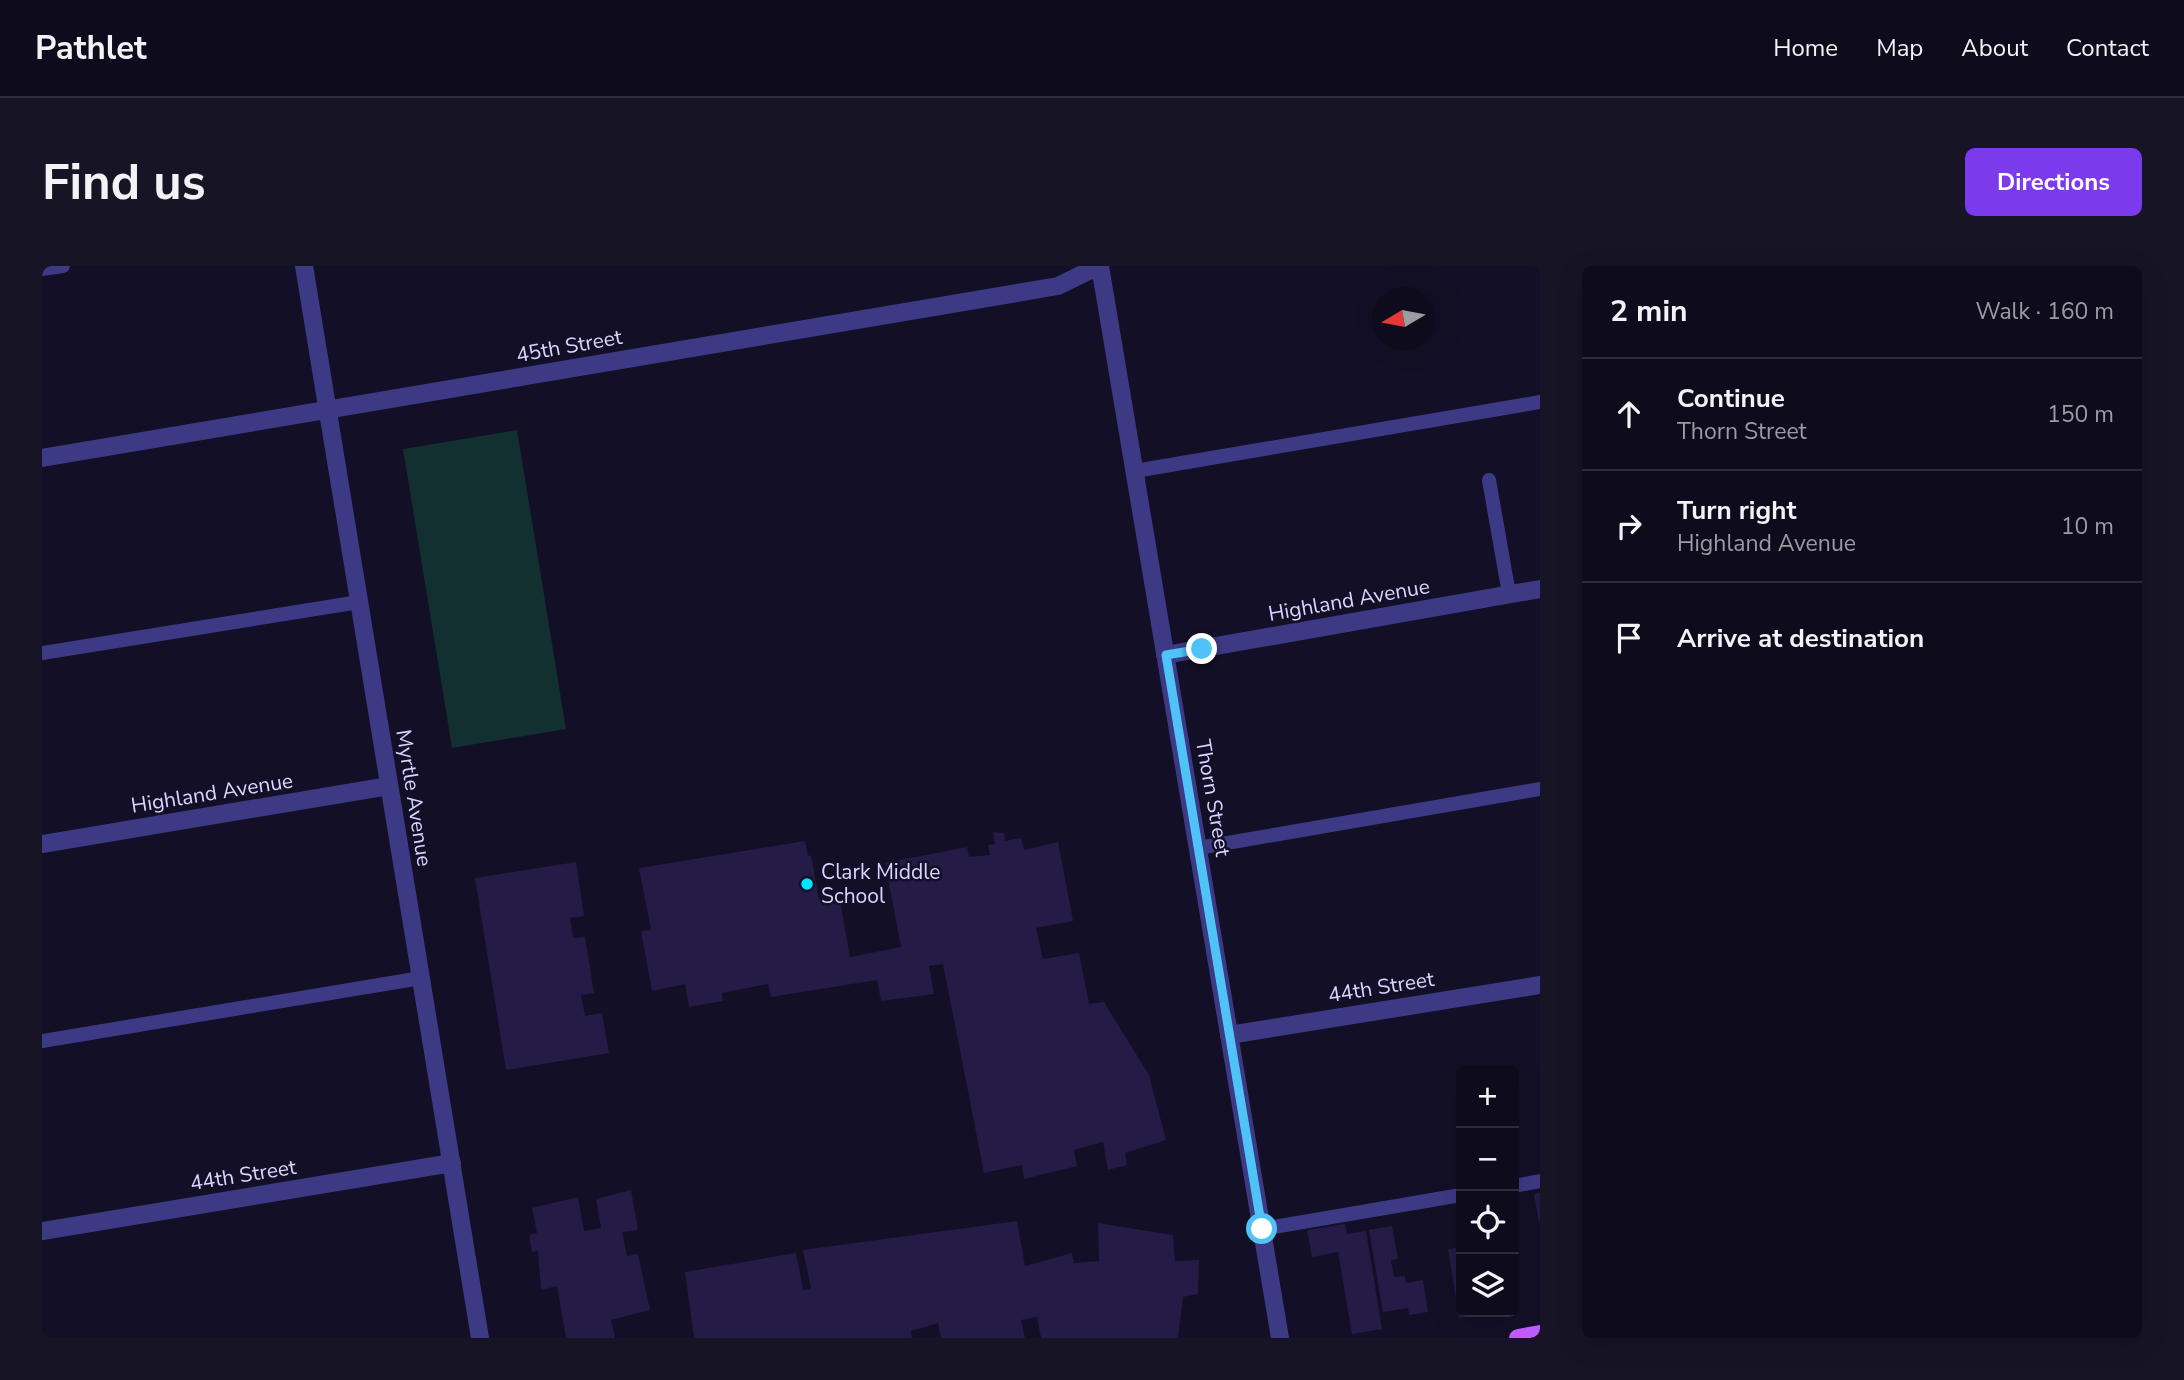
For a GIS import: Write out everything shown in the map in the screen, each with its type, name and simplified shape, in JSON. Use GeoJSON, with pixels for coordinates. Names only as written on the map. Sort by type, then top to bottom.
{"type":"FeatureCollection","features":[{"type":"Feature","properties":{"kind":"main road"},"geometry":{"type":"LineString","coordinates":[[1517,1338],[1540,1334]]}},
{"type":"Feature","properties":{"kind":"street","name":"Myrtle Avenue"},"geometry":{"type":"LineString","coordinates":[[303,266],[480,1338]]}},
{"type":"Feature","properties":{"kind":"street","name":"45th Street"},"geometry":{"type":"LineString","coordinates":[[42,458],[1058,286],[1100,266]]}},
{"type":"Feature","properties":{"kind":"street","name":"Thorn Street"},"geometry":{"type":"LineString","coordinates":[[1100,266],[1280,1338]]}},
{"type":"Feature","properties":{"kind":"street","name":"Highland Avenue"},"geometry":{"type":"LineString","coordinates":[[1166,655],[1540,589]]}},
{"type":"Feature","properties":{"kind":"street","name":"Highland Avenue"},"geometry":{"type":"LineString","coordinates":[[42,844],[389,786]]}},
{"type":"Feature","properties":{"kind":"street","name":"44th Street"},"geometry":{"type":"LineString","coordinates":[[1229,1035],[1540,985]]}},
{"type":"Feature","properties":{"kind":"street","name":"44th Street"},"geometry":{"type":"LineString","coordinates":[[42,1231],[452,1163]]}},
{"type":"Feature","properties":{"kind":"lane"},"geometry":{"type":"LineString","coordinates":[[42,269],[62,266]]}},
{"type":"Feature","properties":{"kind":"lane"},"geometry":{"type":"LineString","coordinates":[[1135,471],[1540,402]]}},
{"type":"Feature","properties":{"kind":"lane"},"geometry":{"type":"LineString","coordinates":[[1489,480],[1509,594]]}},
{"type":"Feature","properties":{"kind":"lane"},"geometry":{"type":"LineString","coordinates":[[42,653],[359,602]]}},
{"type":"Feature","properties":{"kind":"lane"},"geometry":{"type":"LineString","coordinates":[[1198,848],[1540,789]]}},
{"type":"Feature","properties":{"kind":"lane"},"geometry":{"type":"LineString","coordinates":[[42,1041],[421,978]]}},
{"type":"Feature","properties":{"kind":"lane"},"geometry":{"type":"LineString","coordinates":[[1519,1185],[1540,1181]]}},
{"type":"Feature","properties":{"kind":"lane"},"geometry":{"type":"LineString","coordinates":[[1262,1229],[1456,1196]]}},
{"type":"Feature","properties":{"kind":"green space"},"geometry":{"type":"Polygon","coordinates":[[[517,430],[566,729],[452,748],[403,449],[517,430]]]}},
{"type":"Feature","properties":{"kind":"building"},"geometry":{"type":"Polygon","coordinates":[[[993,832],[1004,833],[1005,841],[1021,838],[1024,850],[1058,842],[1073,921],[1036,928],[1043,959],[1079,953],[1089,1004],[1104,1002],[1149,1075],[1166,1140],[1125,1153],[1127,1165],[1108,1170],[1103,1142],[1074,1150],[1077,1166],[1024,1179],[1022,1165],[984,1173],[943,964],[929,966],[934,994],[881,1001],[877,980],[771,997],[768,984],[722,993],[723,1001],[689,1007],[685,984],[652,991],[641,931],[651,930],[639,868],[805,841],[808,856],[811,855],[819,899],[839,896],[850,957],[901,947],[885,863],[967,847],[969,857],[990,855],[988,845],[995,844],[993,832]]]}},
{"type":"Feature","properties":{"kind":"building"},"geometry":{"type":"Polygon","coordinates":[[[576,862],[584,916],[570,918],[573,938],[585,937],[594,993],[581,995],[585,1016],[602,1013],[609,1053],[506,1070],[475,878],[576,862]]]}},
{"type":"Feature","properties":{"kind":"building"},"geometry":{"type":"Polygon","coordinates":[[[631,1190],[638,1230],[622,1232],[627,1256],[638,1254],[650,1310],[611,1320],[615,1338],[566,1338],[557,1286],[541,1290],[538,1251],[532,1252],[529,1235],[537,1233],[532,1208],[578,1197],[584,1231],[601,1228],[596,1199],[631,1190]]]}},
{"type":"Feature","properties":{"kind":"building"},"geometry":{"type":"Polygon","coordinates":[[[1540,1193],[1540,1221],[1539,1222],[1534,1194],[1540,1193]]]}},
{"type":"Feature","properties":{"kind":"building"},"geometry":{"type":"Polygon","coordinates":[[[1017,1221],[1025,1266],[1072,1253],[1074,1263],[1099,1261],[1098,1223],[1173,1235],[1175,1261],[1199,1260],[1198,1294],[1183,1297],[1178,1338],[1041,1338],[1037,1317],[1021,1320],[1025,1338],[941,1338],[938,1323],[911,1331],[912,1338],[694,1338],[685,1272],[796,1253],[803,1290],[811,1289],[803,1250],[1017,1221]]]}},
{"type":"Feature","properties":{"kind":"building"},"geometry":{"type":"Polygon","coordinates":[[[1345,1224],[1347,1234],[1366,1231],[1382,1329],[1352,1334],[1338,1252],[1312,1257],[1307,1230],[1345,1224]]]}},
{"type":"Feature","properties":{"kind":"building"},"geometry":{"type":"Polygon","coordinates":[[[1392,1226],[1398,1259],[1391,1260],[1394,1277],[1405,1276],[1406,1283],[1423,1280],[1428,1312],[1409,1315],[1408,1308],[1383,1312],[1369,1230],[1392,1226]]]}},
{"type":"Feature","properties":{"kind":"building"},"geometry":{"type":"Polygon","coordinates":[[[1456,1248],[1456,1299],[1448,1249],[1456,1248]]]}},
{"type":"Feature","properties":{"kind":"place","name":"Clark Middle School"},"geometry":{"type":"Point","coordinates":[807,884]}},
{"type":"Feature","properties":{"kind":"route"},"geometry":{"type":"LineString","coordinates":[[1202,649],[1166,655],[1262,1229]]}}]}
